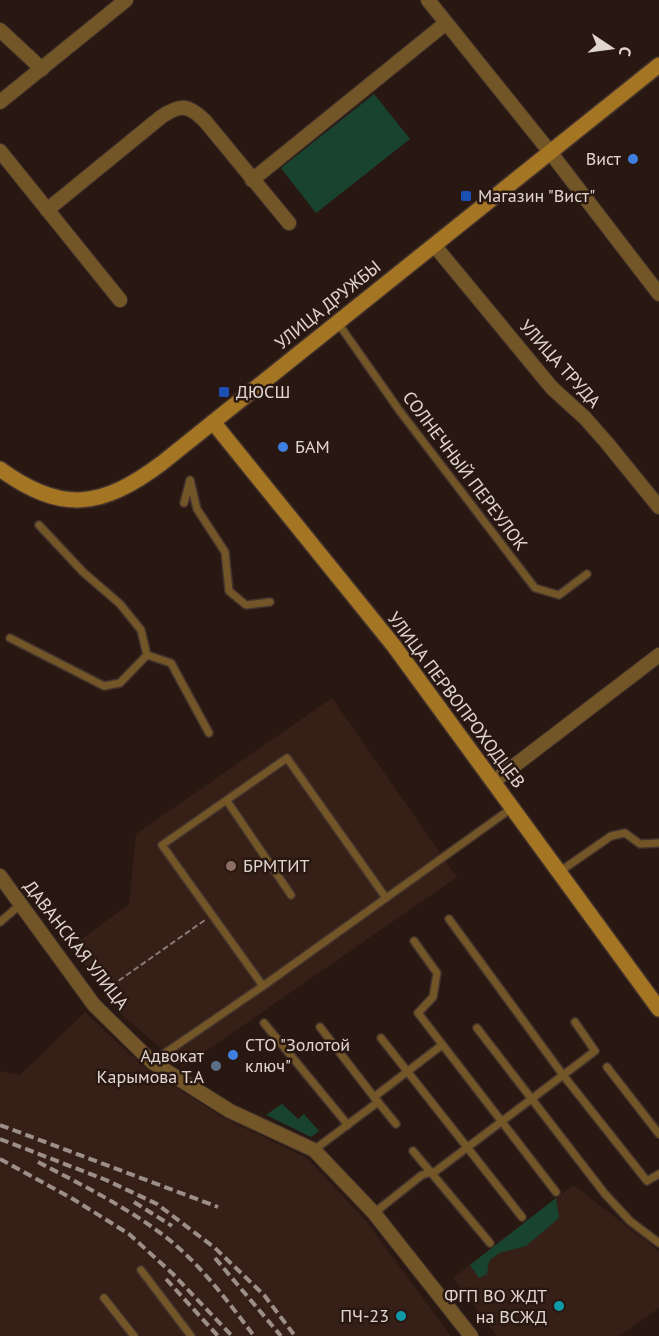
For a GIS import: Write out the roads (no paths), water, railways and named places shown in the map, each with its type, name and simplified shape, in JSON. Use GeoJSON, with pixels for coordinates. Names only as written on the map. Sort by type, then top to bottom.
{"type":"FeatureCollection","features":[{"type":"Feature","properties":{"kind":"street"},"geometry":{"type":"LineString","coordinates":[[0,102],[126,0]]}},
{"type":"Feature","properties":{"kind":"street"},"geometry":{"type":"LineString","coordinates":[[428,0],[550,152],[659,294]]}},
{"type":"Feature","properties":{"kind":"street"},"geometry":{"type":"LineString","coordinates":[[252,180],[446,23]]}},
{"type":"Feature","properties":{"kind":"street"},"geometry":{"type":"LineString","coordinates":[[0,30],[42,69]]}},
{"type":"Feature","properties":{"kind":"street","name":"УЛИЦА ДРУЖБЫ"},"geometry":{"type":"LineString","coordinates":[[0,469],[34,491],[50,497],[73,501],[98,498],[117,492],[141,478],[338,323],[659,64]]}},
{"type":"Feature","properties":{"kind":"street"},"geometry":{"type":"LineString","coordinates":[[47,210],[176,107],[186,108],[201,117],[289,223]]}},
{"type":"Feature","properties":{"kind":"street"},"geometry":{"type":"LineString","coordinates":[[0,152],[120,300]]}},
{"type":"Feature","properties":{"kind":"street","name":"УЛИЦА ТРУДА"},"geometry":{"type":"LineString","coordinates":[[434,245],[552,388],[585,418],[659,507]]}},
{"type":"Feature","properties":{"kind":"street","name":"УЛИЦА ПЕРВОПРОХОДЦЕВ"},"geometry":{"type":"LineString","coordinates":[[213,422],[394,646],[659,1009]]}},
{"type":"Feature","properties":{"kind":"street"},"geometry":{"type":"LineString","coordinates":[[493,782],[659,655]]}},
{"type":"Feature","properties":{"kind":"street","name":"ДАВАНСКАЯ УЛИЦА"},"geometry":{"type":"LineString","coordinates":[[0,876],[94,1005],[153,1062],[230,1111],[314,1149],[374,1213],[471,1336]]}},
{"type":"Feature","properties":{"kind":"lane","name":"СОЛНЕЧНЫЙ ПЕРЕУЛОК"},"geometry":{"type":"LineString","coordinates":[[338,323],[399,411],[535,588],[559,595],[587,574]]}},
{"type":"Feature","properties":{"kind":"lane"},"geometry":{"type":"LineString","coordinates":[[184,503],[190,480],[197,509],[225,552],[229,591],[246,605],[270,602]]}},
{"type":"Feature","properties":{"kind":"lane"},"geometry":{"type":"LineString","coordinates":[[39,525],[83,572],[120,604],[141,630],[147,655]]}},
{"type":"Feature","properties":{"kind":"lane"},"geometry":{"type":"LineString","coordinates":[[10,638],[104,686],[120,683],[147,655]]}},
{"type":"Feature","properties":{"kind":"lane"},"geometry":{"type":"LineString","coordinates":[[147,655],[171,663],[209,733]]}},
{"type":"Feature","properties":{"kind":"lane"},"geometry":{"type":"LineString","coordinates":[[263,986],[162,845],[287,758],[386,898]]}},
{"type":"Feature","properties":{"kind":"lane"},"geometry":{"type":"LineString","coordinates":[[227,801],[291,895]]}},
{"type":"Feature","properties":{"kind":"lane"},"geometry":{"type":"LineString","coordinates":[[153,1062],[512,808]]}},
{"type":"Feature","properties":{"kind":"lane"},"geometry":{"type":"LineString","coordinates":[[559,872],[612,836],[625,833],[640,844],[659,843]]}},
{"type":"Feature","properties":{"kind":"lane"},"geometry":{"type":"LineString","coordinates":[[0,922],[21,904]]}},
{"type":"Feature","properties":{"kind":"lane"},"geometry":{"type":"LineString","coordinates":[[449,919],[563,1076],[647,1181],[659,1174]]}},
{"type":"Feature","properties":{"kind":"lane"},"geometry":{"type":"LineString","coordinates":[[414,941],[437,973],[433,997],[418,1013],[555,1192]]}},
{"type":"Feature","properties":{"kind":"lane"},"geometry":{"type":"LineString","coordinates":[[374,1213],[422,1175],[436,1171],[595,1051],[575,1022]]}},
{"type":"Feature","properties":{"kind":"lane"},"geometry":{"type":"LineString","coordinates":[[264,1023],[348,1125]]}},
{"type":"Feature","properties":{"kind":"lane"},"geometry":{"type":"LineString","coordinates":[[320,1027],[396,1124]]}},
{"type":"Feature","properties":{"kind":"lane"},"geometry":{"type":"LineString","coordinates":[[477,1028],[605,1194],[630,1221],[659,1243]]}},
{"type":"Feature","properties":{"kind":"lane"},"geometry":{"type":"LineString","coordinates":[[381,1038],[522,1217]]}},
{"type":"Feature","properties":{"kind":"lane"},"geometry":{"type":"LineString","coordinates":[[314,1149],[348,1125],[442,1045]]}},
{"type":"Feature","properties":{"kind":"lane"},"geometry":{"type":"LineString","coordinates":[[607,1067],[659,1134]]}},
{"type":"Feature","properties":{"kind":"lane"},"geometry":{"type":"LineString","coordinates":[[413,1151],[490,1243]]}},
{"type":"Feature","properties":{"kind":"lane"},"geometry":{"type":"LineString","coordinates":[[141,1270],[192,1336]]}},
{"type":"Feature","properties":{"kind":"lane"},"geometry":{"type":"LineString","coordinates":[[104,1298],[134,1336]]}},
{"type":"Feature","properties":{"kind":"railway"},"geometry":{"type":"LineString","coordinates":[[0,1125],[218,1207]]}},
{"type":"Feature","properties":{"kind":"railway"},"geometry":{"type":"LineString","coordinates":[[0,1139],[106,1180],[157,1204],[215,1248],[264,1295],[295,1336]]}},
{"type":"Feature","properties":{"kind":"railway"},"geometry":{"type":"LineString","coordinates":[[0,1159],[73,1199],[129,1234],[173,1274],[232,1336]]}},
{"type":"Feature","properties":{"kind":"railway"},"geometry":{"type":"LineString","coordinates":[[38,1162],[124,1209],[172,1242],[226,1299],[254,1336]]}},
{"type":"Feature","properties":{"kind":"railway"},"geometry":{"type":"LineString","coordinates":[[134,1202],[172,1226]]}},
{"type":"Feature","properties":{"kind":"railway"},"geometry":{"type":"LineString","coordinates":[[215,1258],[281,1336]]}},
{"type":"Feature","properties":{"kind":"railway"},"geometry":{"type":"LineString","coordinates":[[166,1279],[218,1336]]}},
{"type":"Feature","properties":{"kind":"place","name":"Вист"},"geometry":{"type":"Point","coordinates":[633,159]}},
{"type":"Feature","properties":{"kind":"place","name":"Магазин \"Вист\""},"geometry":{"type":"Point","coordinates":[466,196]}},
{"type":"Feature","properties":{"kind":"place","name":"ДЮСШ"},"geometry":{"type":"Point","coordinates":[224,392]}},
{"type":"Feature","properties":{"kind":"place","name":"БАМ"},"geometry":{"type":"Point","coordinates":[283,447]}},
{"type":"Feature","properties":{"kind":"place","name":"БРМТИТ"},"geometry":{"type":"Point","coordinates":[231,866]}},
{"type":"Feature","properties":{"kind":"place","name":"СТО \"Золотой ключ\""},"geometry":{"type":"Point","coordinates":[233,1055]}},
{"type":"Feature","properties":{"kind":"place","name":"Адвокат Карымова Т.А"},"geometry":{"type":"Point","coordinates":[216,1066]}},
{"type":"Feature","properties":{"kind":"place","name":"ФГП ВО ЖДТ на ВСЖД"},"geometry":{"type":"Point","coordinates":[559,1306]}},
{"type":"Feature","properties":{"kind":"place","name":"ПЧ-23"},"geometry":{"type":"Point","coordinates":[401,1316]}}]}
